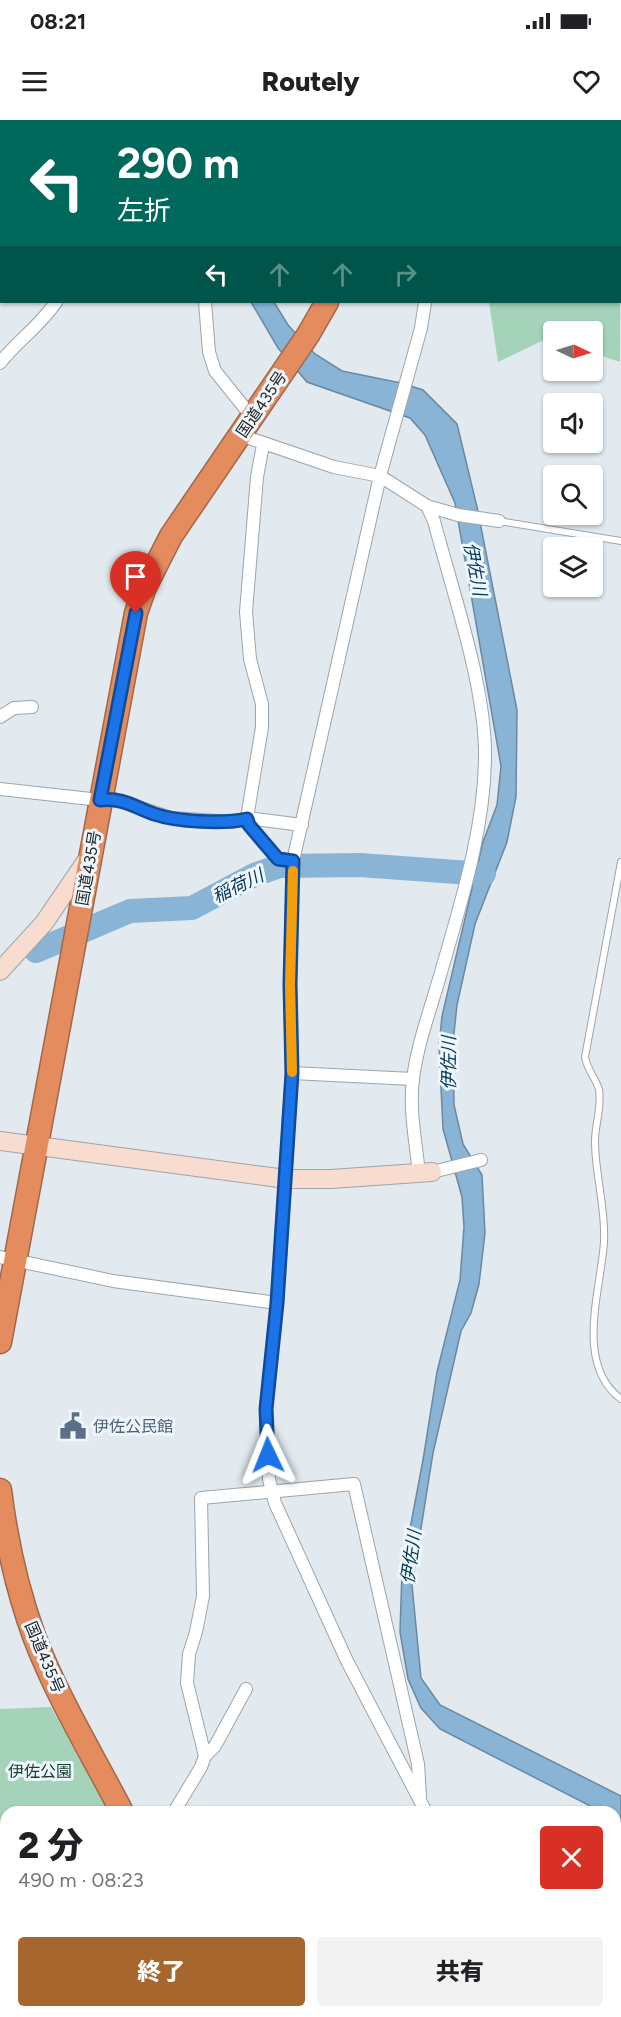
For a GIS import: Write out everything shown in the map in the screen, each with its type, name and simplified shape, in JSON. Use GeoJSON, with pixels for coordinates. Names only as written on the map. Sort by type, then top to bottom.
{"type":"FeatureCollection","features":[{"type":"Feature","properties":{"kind":"highway","name":"国道435号"},"geometry":{"type":"LineString","coordinates":[[0,1342],[8,1258],[35,1148],[128,651],[145,587],[171,536],[308,335],[326,303]]}},
{"type":"Feature","properties":{"kind":"highway","name":"国道435号"},"geometry":{"type":"LineString","coordinates":[[0,1490],[12,1558],[34,1636],[50,1674],[119,1806]]}},
{"type":"Feature","properties":{"kind":"street"},"geometry":{"type":"LineString","coordinates":[[0,363],[18,341],[43,321],[55,303]]}},
{"type":"Feature","properties":{"kind":"street"},"geometry":{"type":"LineString","coordinates":[[205,303],[209,352],[215,371],[246,426],[263,445],[334,467],[380,477],[432,508],[458,516],[499,521]]}},
{"type":"Feature","properties":{"kind":"street"},"geometry":{"type":"LineString","coordinates":[[422,1806],[292,1545],[271,1490],[266,1409],[277,1303],[292,1073],[290,984],[293,861],[380,477],[425,303]]}},
{"type":"Feature","properties":{"kind":"street"},"geometry":{"type":"LineString","coordinates":[[263,445],[257,477],[246,612],[250,659],[262,704],[262,727],[247,819],[249,825],[278,859],[293,861]]}},
{"type":"Feature","properties":{"kind":"street"},"geometry":{"type":"LineString","coordinates":[[426,1173],[413,1112],[413,1079],[421,1040],[469,869],[482,790],[484,751],[477,690],[432,508]]}},
{"type":"Feature","properties":{"kind":"street"},"geometry":{"type":"LineString","coordinates":[[0,717],[14,708],[32,707]]}},
{"type":"Feature","properties":{"kind":"street"},"geometry":{"type":"LineString","coordinates":[[0,789],[126,801],[155,814],[171,818],[232,822],[247,819],[302,825]]}},
{"type":"Feature","properties":{"kind":"street"},"geometry":{"type":"LineString","coordinates":[[0,971],[44,923],[90,856]]}},
{"type":"Feature","properties":{"kind":"street"},"geometry":{"type":"LineString","coordinates":[[292,1073],[413,1079]]}},
{"type":"Feature","properties":{"kind":"street"},"geometry":{"type":"LineString","coordinates":[[0,1141],[35,1148],[286,1179],[426,1173],[481,1160]]}},
{"type":"Feature","properties":{"kind":"street"},"geometry":{"type":"LineString","coordinates":[[8,1258],[113,1281],[277,1303]]}},
{"type":"Feature","properties":{"kind":"street"},"geometry":{"type":"LineString","coordinates":[[205,1755],[187,1683],[189,1654],[203,1596],[201,1498],[354,1484],[418,1764],[423,1806]]}},
{"type":"Feature","properties":{"kind":"street"},"geometry":{"type":"LineString","coordinates":[[178,1806],[201,1767],[205,1755],[215,1746],[246,1689]]}},
{"type":"Feature","properties":{"kind":"lane"},"geometry":{"type":"LineString","coordinates":[[499,521],[621,540]]}},
{"type":"Feature","properties":{"kind":"lane"},"geometry":{"type":"LineString","coordinates":[[621,862],[585,1057],[587,1070],[599,1088],[595,1139],[604,1240],[594,1329],[595,1353],[604,1379],[621,1399]]}},
{"type":"Feature","properties":{"kind":"green space"},"geometry":{"type":"Polygon","coordinates":[[[489,303],[620,303],[620,362],[603,356],[603,321],[543,321],[543,340],[498,362],[489,303]]]}},
{"type":"Feature","properties":{"kind":"green space","name":"伊佐公園"},"geometry":{"type":"Polygon","coordinates":[[[51,1707],[106,1806],[0,1806],[0,1709],[51,1707]]]}},
{"type":"Feature","properties":{"kind":"water","name":"伊佐川"},"geometry":{"type":"Polygon","coordinates":[[[252,303],[275,303],[288,325],[315,354],[342,371],[423,390],[457,424],[477,507],[517,710],[516,797],[507,842],[475,924],[457,1005],[453,1043],[454,1105],[463,1144],[482,1175],[485,1233],[479,1284],[471,1313],[461,1331],[433,1453],[412,1585],[421,1678],[440,1705],[621,1796],[621,1806],[590,1806],[440,1729],[421,1708],[408,1679],[400,1632],[402,1571],[437,1372],[460,1280],[464,1227],[462,1197],[443,1129],[439,1046],[442,1016],[483,842],[497,805],[501,766],[455,503],[425,435],[410,418],[307,382],[278,348],[252,303]]]}},
{"type":"Feature","properties":{"kind":"waterway","name":"稲荷川"},"geometry":{"type":"LineString","coordinates":[[36,951],[130,911],[192,908],[254,875],[280,866],[360,865],[484,874]]}},
{"type":"Feature","properties":{"kind":"slow traffic"},"geometry":{"type":"LineString","coordinates":[[292,1072],[290,984],[293,871]]}},
{"type":"Feature","properties":{"kind":"place","name":"伊佐公民館"},"geometry":{"type":"Point","coordinates":[73,1426]}},
{"type":"Feature","properties":{"kind":"route"},"geometry":{"type":"LineString","coordinates":[[136,613],[100,800],[111,798],[126,801],[155,814],[171,818],[232,822],[247,819],[249,825],[278,859],[293,861],[290,984],[292,1073],[277,1303],[266,1409],[268,1455]]}}]}
